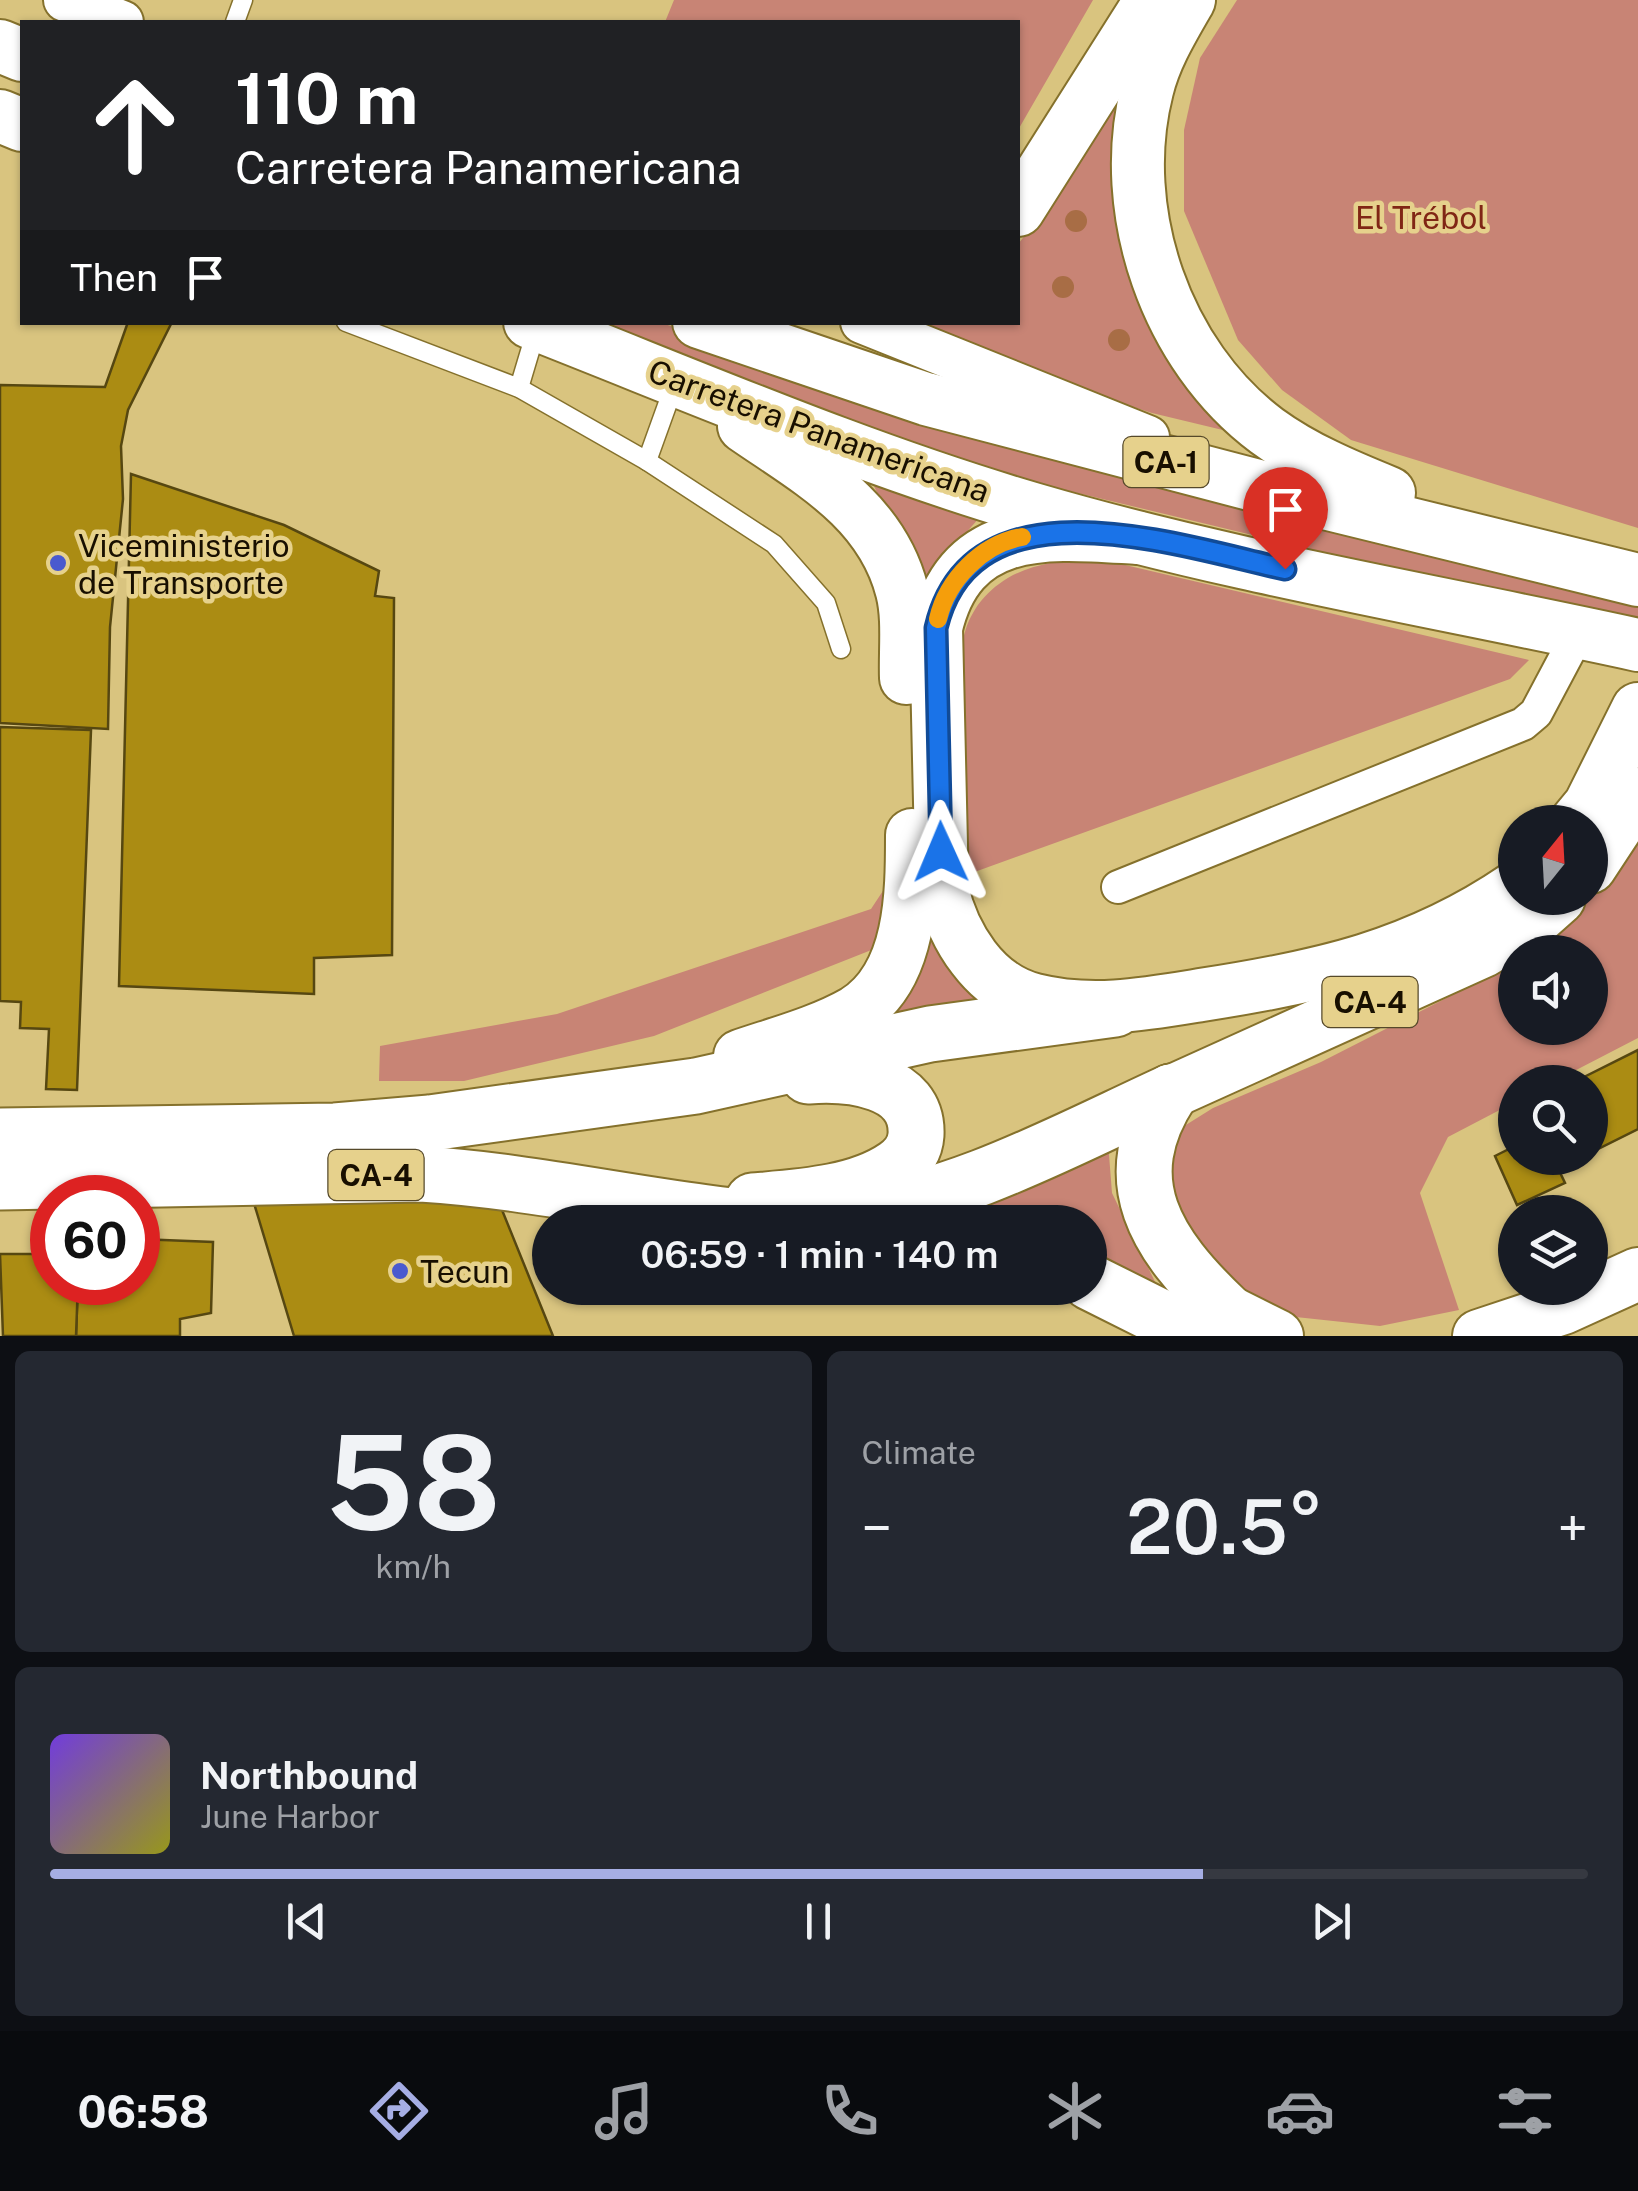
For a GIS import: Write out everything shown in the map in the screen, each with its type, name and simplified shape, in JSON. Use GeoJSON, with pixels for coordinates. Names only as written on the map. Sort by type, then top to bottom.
{"type":"FeatureCollection","features":[{"type":"Feature","properties":{"kind":"highway","name":"CA-4"},"geometry":{"type":"LineString","coordinates":[[0,1136],[334,1131],[430,1123],[696,1086],[930,1034],[1115,1009]]}},
{"type":"Feature","properties":{"kind":"highway"},"geometry":{"type":"LineString","coordinates":[[635,1203],[751,1201],[820,1193],[896,1168],[911,1154],[916,1141],[916,1124],[910,1109],[896,1093],[856,1076],[806,1076],[696,1086]]}},
{"type":"Feature","properties":{"kind":"highway","name":"CA-4"},"geometry":{"type":"LineString","coordinates":[[887,1205],[920,1199],[1026,1159],[1171,1092]]}},
{"type":"Feature","properties":{"kind":"highway"},"geometry":{"type":"LineString","coordinates":[[1171,1092],[1148,1137],[1142,1163],[1143,1192],[1211,1323]]}},
{"type":"Feature","properties":{"kind":"highway","name":"CA-4"},"geometry":{"type":"LineString","coordinates":[[0,1182],[421,1174],[474,1177],[651,1205]]}},
{"type":"Feature","properties":{"kind":"highway"},"geometry":{"type":"LineString","coordinates":[[1107,1288],[1211,1323]]}},
{"type":"Feature","properties":{"kind":"main road"},"geometry":{"type":"LineString","coordinates":[[1020,207],[1151,0]]}},
{"type":"Feature","properties":{"kind":"main road"},"geometry":{"type":"LineString","coordinates":[[1189,0],[1166,41],[1147,89],[1138,144],[1140,204],[1146,235],[1180,330],[1220,388],[1266,431],[1327,467],[1542,558]]}},
{"type":"Feature","properties":{"kind":"main road","name":"Carretera Panamericana"},"geometry":{"type":"LineString","coordinates":[[537,325],[940,478],[1138,538],[1638,645]]}},
{"type":"Feature","properties":{"kind":"main road","name":"Carretera Panamericana"},"geometry":{"type":"LineString","coordinates":[[708,325],[926,398],[1292,495],[1638,580]]}},
{"type":"Feature","properties":{"kind":"main road"},"geometry":{"type":"LineString","coordinates":[[635,1093],[855,1012],[887,980],[901,946],[912,881],[903,594],[886,546],[856,506],[677,380]]}},
{"type":"Feature","properties":{"kind":"main road"},"geometry":{"type":"LineString","coordinates":[[1115,1009],[1033,1000],[983,968],[950,919],[942,889],[936,628],[942,600],[960,576],[983,553],[1012,539],[1052,533],[1138,538]]}},
{"type":"Feature","properties":{"kind":"main road"},"geometry":{"type":"LineString","coordinates":[[1590,805],[1638,709]]}},
{"type":"Feature","properties":{"kind":"main road"},"geometry":{"type":"LineString","coordinates":[[1608,840],[1638,794]]}},
{"type":"Feature","properties":{"kind":"main road","name":"CA-4"},"geometry":{"type":"LineString","coordinates":[[1115,1009],[1294,980],[1352,966],[1452,927],[1498,899]]}},
{"type":"Feature","properties":{"kind":"main road","name":"CA-4"},"geometry":{"type":"LineString","coordinates":[[1171,1092],[1483,951],[1540,915]]}},
{"type":"Feature","properties":{"kind":"main road"},"geometry":{"type":"LineString","coordinates":[[1479,1336],[1621,1286]]}},
{"type":"Feature","properties":{"kind":"main road"},"geometry":{"type":"LineString","coordinates":[[1568,1336],[1621,1286]]}},
{"type":"Feature","properties":{"kind":"main road"},"geometry":{"type":"LineString","coordinates":[[1211,1323],[1275,1336]]}},
{"type":"Feature","properties":{"kind":"street"},"geometry":{"type":"LineString","coordinates":[[65,0],[117,20]]}},
{"type":"Feature","properties":{"kind":"street"},"geometry":{"type":"LineString","coordinates":[[869,325],[1292,495]]}},
{"type":"Feature","properties":{"kind":"street"},"geometry":{"type":"LineString","coordinates":[[1118,887],[1524,724],[1536,714],[1580,632]]}},
{"type":"Feature","properties":{"kind":"lane"},"geometry":{"type":"LineString","coordinates":[[354,325],[519,388],[647,461],[774,544],[826,603],[841,649]]}},
{"type":"Feature","properties":{"kind":"lane"},"geometry":{"type":"LineString","coordinates":[[519,388],[534,325]]}},
{"type":"Feature","properties":{"kind":"lane"},"geometry":{"type":"LineString","coordinates":[[647,461],[677,380]]}},
{"type":"Feature","properties":{"kind":"green space"},"geometry":{"type":"Polygon","coordinates":[[[674,0],[1093,0],[1020,127],[1020,20],[666,20],[674,0]]]}},
{"type":"Feature","properties":{"kind":"green space","name":"El Trébol"},"geometry":{"type":"Polygon","coordinates":[[[1237,0],[1638,0],[1638,528],[1351,440],[1282,390],[1238,340],[1184,211],[1184,130],[1200,58],[1237,0]]]}},
{"type":"Feature","properties":{"kind":"green space"},"geometry":{"type":"Polygon","coordinates":[[[1114,96],[1118,188],[1256,438],[1152,413],[1046,379],[910,325],[1020,325],[1020,242],[1040,217],[1114,96]]]}},
{"type":"Feature","properties":{"kind":"green space"},"geometry":{"type":"Polygon","coordinates":[[[597,325],[668,325],[949,424],[1638,598],[1638,628],[1061,489],[922,448],[597,325]]]}},
{"type":"Feature","properties":{"kind":"green space"},"geometry":{"type":"Polygon","coordinates":[[[871,479],[980,517],[918,587],[871,479]]]}},
{"type":"Feature","properties":{"kind":"green space"},"geometry":{"type":"Polygon","coordinates":[[[1087,556],[1529,660],[1510,679],[969,874],[957,700],[964,635],[981,601],[1009,578],[1041,565],[1087,556]]]}},
{"type":"Feature","properties":{"kind":"green space"},"geometry":{"type":"Polygon","coordinates":[[[1638,827],[1638,1038],[1586,1065],[1498,1065],[1498,1111],[1448,1137],[1420,1193],[1459,1310],[1380,1326],[1267,1314],[1208,1267],[1162,1180],[1181,1128],[1213,1108],[1321,1062],[1472,985],[1498,966],[1498,1045],[1608,1045],[1608,935],[1538,935],[1562,915],[1608,915],[1608,867],[1638,827]]]}},
{"type":"Feature","properties":{"kind":"green space"},"geometry":{"type":"Polygon","coordinates":[[[904,859],[879,947],[654,1036],[464,1081],[379,1081],[380,1046],[557,1014],[871,909],[904,859]]]}},
{"type":"Feature","properties":{"kind":"green space"},"geometry":{"type":"Polygon","coordinates":[[[924,904],[990,1007],[878,1023],[924,904]]]}},
{"type":"Feature","properties":{"kind":"green space"},"geometry":{"type":"Polygon","coordinates":[[[1108,1142],[1112,1193],[1158,1288],[1107,1272],[1107,1205],[979,1205],[971,1201],[1108,1142]]]}},
{"type":"Feature","properties":{"kind":"building","name":"Viceministerio de Transporte"},"geometry":{"type":"Polygon","coordinates":[[[127,325],[170,325],[128,410],[121,446],[123,499],[110,627],[108,729],[0,723],[0,385],[105,387],[127,325]]]}},
{"type":"Feature","properties":{"kind":"building"},"geometry":{"type":"Polygon","coordinates":[[[131,474],[284,525],[379,571],[375,596],[394,598],[392,955],[314,958],[314,994],[119,986],[131,474]]]}},
{"type":"Feature","properties":{"kind":"building"},"geometry":{"type":"Polygon","coordinates":[[[0,727],[91,730],[77,1090],[46,1089],[49,1029],[20,1028],[21,1002],[0,1001],[0,727]]]}},
{"type":"Feature","properties":{"kind":"building"},"geometry":{"type":"Polygon","coordinates":[[[1638,1050],[1638,1129],[1608,1144],[1608,1065],[1638,1050]]]}},
{"type":"Feature","properties":{"kind":"building"},"geometry":{"type":"Polygon","coordinates":[[[1504,1175],[1561,1175],[1565,1183],[1539,1195],[1513,1195],[1504,1175]]]}},
{"type":"Feature","properties":{"kind":"building","name":"Tecun"},"geometry":{"type":"Polygon","coordinates":[[[250,1190],[500,1205],[532,1284],[532,1305],[540,1305],[553,1336],[294,1336],[250,1190]]]}},
{"type":"Feature","properties":{"kind":"building"},"geometry":{"type":"Polygon","coordinates":[[[160,1240],[213,1242],[211,1313],[180,1319],[180,1336],[76,1336],[77,1305],[160,1305],[160,1240]]]}},
{"type":"Feature","properties":{"kind":"building"},"geometry":{"type":"Polygon","coordinates":[[[0,1254],[30,1254],[30,1305],[77,1305],[76,1336],[3,1336],[0,1254]]]}},
{"type":"Feature","properties":{"kind":"slow traffic"},"geometry":{"type":"LineString","coordinates":[[938,619],[942,600],[983,553],[1022,537]]}},
{"type":"Feature","properties":{"kind":"place","name":"Viceministerio de Transporte"},"geometry":{"type":"Point","coordinates":[58,563]}},
{"type":"Feature","properties":{"kind":"place","name":"Tecun"},"geometry":{"type":"Point","coordinates":[400,1271]}},
{"type":"Feature","properties":{"kind":"route"},"geometry":{"type":"LineString","coordinates":[[941,852],[936,628],[942,600],[983,553],[1012,539],[1052,533],[1138,538],[1285,569]]}}]}
